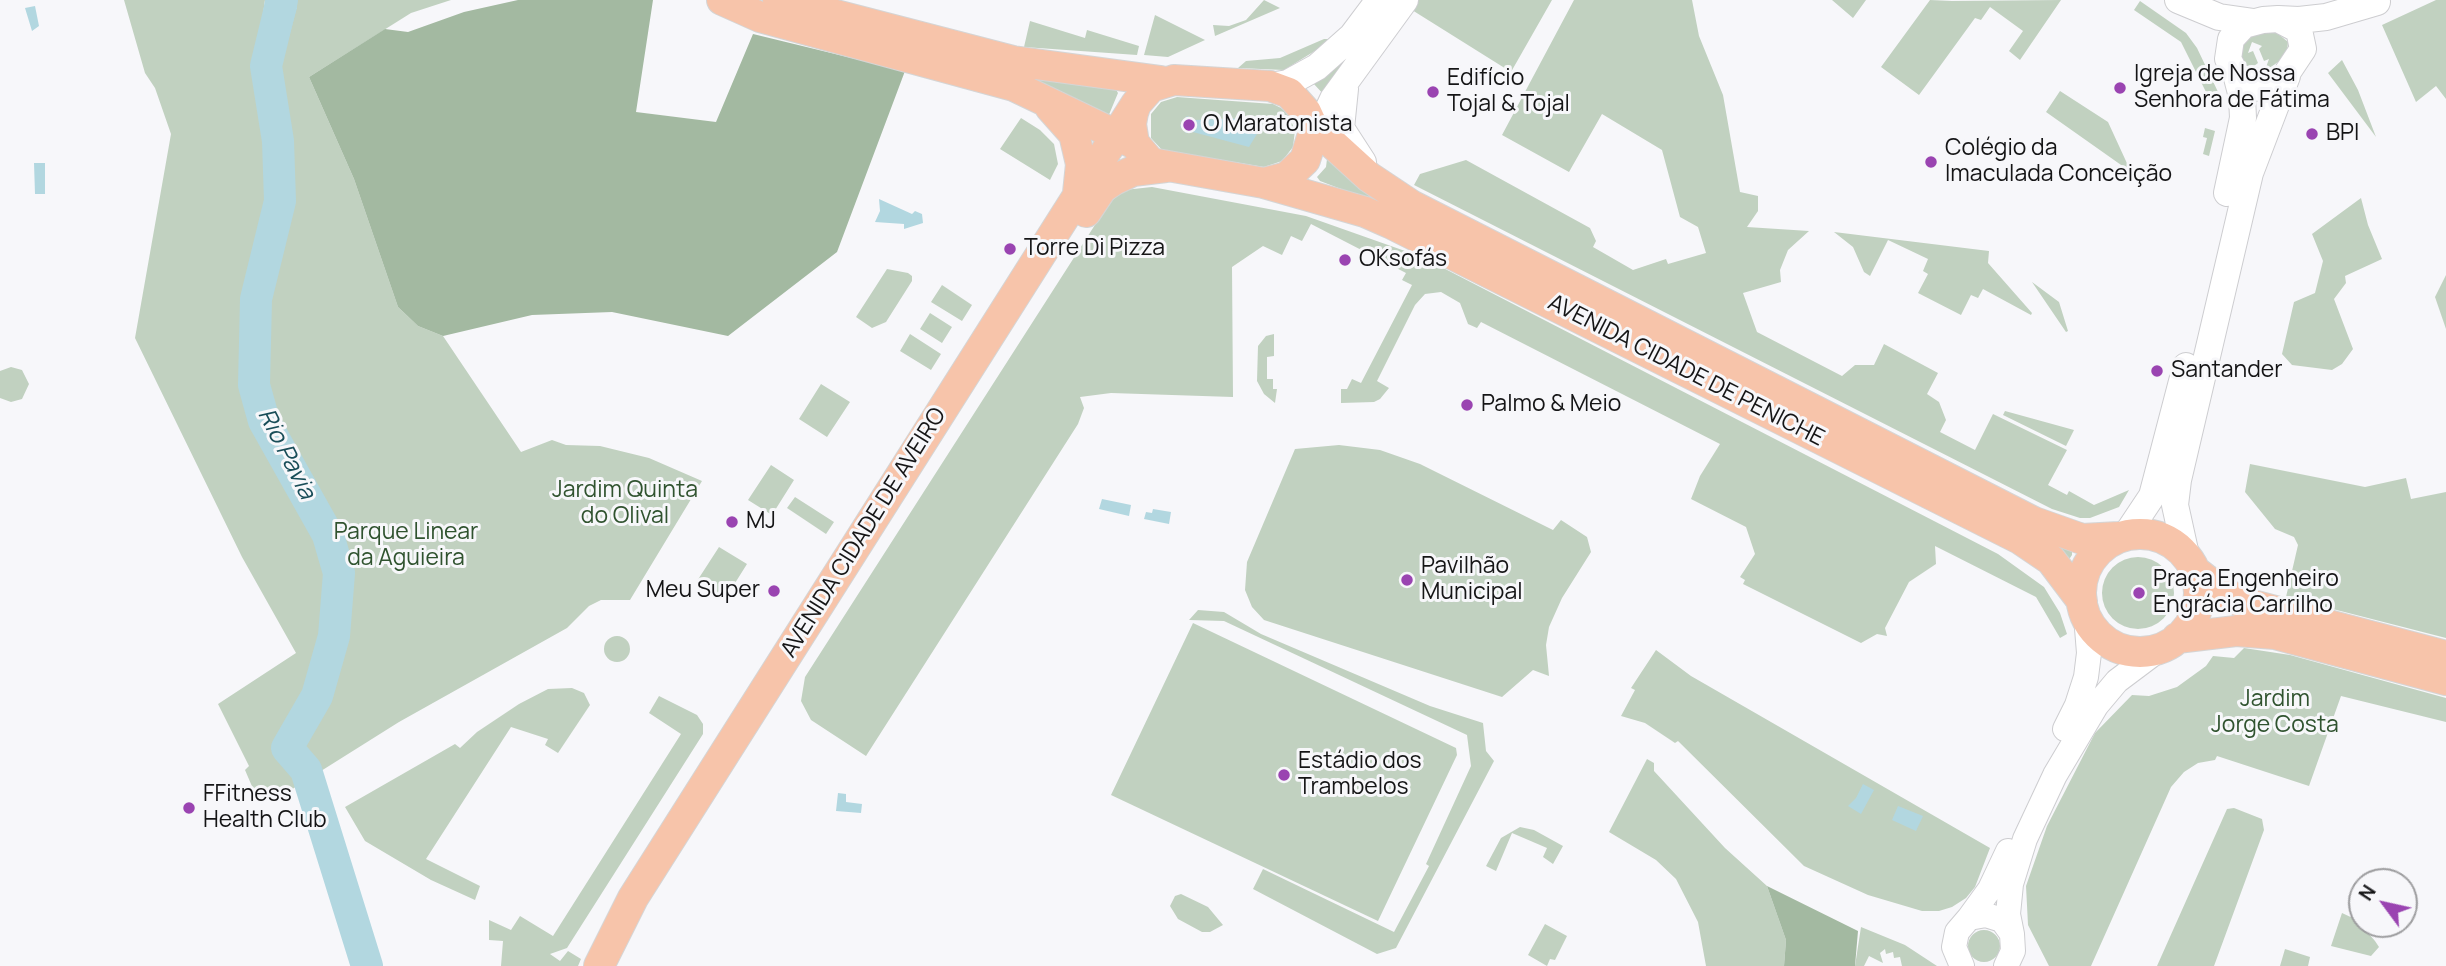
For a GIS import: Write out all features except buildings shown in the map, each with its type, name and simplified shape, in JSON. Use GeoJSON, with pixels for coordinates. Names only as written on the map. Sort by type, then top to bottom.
{"type":"FeatureCollection","features":[{"type":"Feature","properties":{"kind":"main road"},"geometry":{"type":"LineString","coordinates":[[722,0],[760,17],[992,79],[1036,96],[1125,139],[1151,163],[1166,167]]}},
{"type":"Feature","properties":{"kind":"main road"},"geometry":{"type":"LineString","coordinates":[[778,0],[1013,61],[1161,81],[1270,86],[1289,83],[1318,67],[1352,36],[1379,0]]}},
{"type":"Feature","properties":{"kind":"main road"},"geometry":{"type":"LineString","coordinates":[[1367,52],[1388,0]]}},
{"type":"Feature","properties":{"kind":"main road"},"geometry":{"type":"LineString","coordinates":[[1264,183],[1278,182],[1295,172],[1313,134],[1347,79],[1405,0]]}},
{"type":"Feature","properties":{"kind":"main road"},"geometry":{"type":"LineString","coordinates":[[2178,0],[2219,17],[2266,20],[2326,17],[2378,1]]}},
{"type":"Feature","properties":{"kind":"main road"},"geometry":{"type":"LineString","coordinates":[[2178,0],[2208,29],[2232,66],[2252,87],[2262,88],[2281,82],[2325,35],[2378,1]]}},
{"type":"Feature","properties":{"kind":"main road"},"geometry":{"type":"LineString","coordinates":[[2169,643],[2189,624],[2197,607],[2199,589],[2175,505],[2178,480],[2247,186],[2261,138],[2303,49],[2299,30],[2266,20],[2236,31],[2231,39],[2232,66],[2242,97],[2243,118],[2234,166],[2157,482],[2146,510],[2123,536],[2094,556],[2084,577],[2084,608],[2092,627],[2111,644],[2136,652],[2236,631],[2275,634],[2446,680]]}},
{"type":"Feature","properties":{"kind":"main road"},"geometry":{"type":"LineString","coordinates":[[1347,79],[1339,119],[1346,141],[1362,162],[1411,205]]}},
{"type":"Feature","properties":{"kind":"main road","name":"AVENIDA CIDADE DE AVEIRO"},"geometry":{"type":"LineString","coordinates":[[598,966],[633,898],[1076,199],[1125,139],[1136,104],[1143,93],[1161,81]]}},
{"type":"Feature","properties":{"kind":"main road","name":"AVENIDA CIDADE DE PENICHE"},"geometry":{"type":"LineString","coordinates":[[1270,86],[1298,100],[1313,134],[1411,205],[2034,522],[2082,539],[2123,536]]}},
{"type":"Feature","properties":{"kind":"main road"},"geometry":{"type":"LineString","coordinates":[[1036,96],[1060,115],[1074,134],[1081,164],[1076,199]]}},
{"type":"Feature","properties":{"kind":"main road","name":"AVENIDA CIDADE DE AVEIRO"},"geometry":{"type":"LineString","coordinates":[[612,966],[641,911],[1097,195],[1108,183],[1122,175],[1166,167]]}},
{"type":"Feature","properties":{"kind":"main road","name":"AVENIDA CIDADE DE PENICHE"},"geometry":{"type":"LineString","coordinates":[[1166,167],[1264,183],[1365,212],[1390,223],[1995,527],[2051,560],[2084,608]]}},
{"type":"Feature","properties":{"kind":"main road"},"geometry":{"type":"LineString","coordinates":[[2123,536],[2152,535],[2165,539],[2217,588],[2241,601],[2446,656]]}},
{"type":"Feature","properties":{"kind":"street"},"geometry":{"type":"LineString","coordinates":[[1995,527],[2033,556],[2064,598],[2082,639],[2086,677]]}},
{"type":"Feature","properties":{"kind":"street"},"geometry":{"type":"LineString","coordinates":[[1962,966],[1955,955],[1954,939],[2004,861],[2023,815],[2077,705],[2090,653],[2084,608]]}},
{"type":"Feature","properties":{"kind":"street"},"geometry":{"type":"LineString","coordinates":[[2009,964],[2012,934],[2008,914],[2011,884],[2025,839],[2055,775],[2096,706],[2117,681],[2169,643]]}},
{"type":"Feature","properties":{"kind":"street"},"geometry":{"type":"LineString","coordinates":[[1969,918],[1992,915],[2006,924],[2012,934]]}},
{"type":"Feature","properties":{"kind":"green space","name":"Parque Linear da Aguieira"},"geometry":{"type":"Polygon","coordinates":[[[124,0],[265,0],[258,50],[297,8],[297,0],[451,0],[411,13],[309,77],[354,179],[398,307],[418,326],[443,336],[521,452],[552,440],[566,445],[600,446],[649,458],[702,481],[630,600],[601,600],[589,606],[567,628],[399,722],[278,798],[263,796],[254,791],[245,770],[249,766],[218,704],[296,653],[242,557],[135,338],[171,134],[155,88],[145,73],[124,0]]]}},
{"type":"Feature","properties":{"kind":"green space"},"geometry":{"type":"Polygon","coordinates":[[[518,0],[653,0],[636,112],[716,122],[753,34],[905,71],[837,252],[728,336],[612,312],[532,315],[443,336],[418,326],[398,307],[354,179],[309,77],[385,29],[408,32],[464,12],[518,0]]]}},
{"type":"Feature","properties":{"kind":"green space"},"geometry":{"type":"Polygon","coordinates":[[[1264,0],[1280,8],[1215,36],[1213,25],[1229,26],[1246,20],[1264,0]]]}},
{"type":"Feature","properties":{"kind":"green space"},"geometry":{"type":"Polygon","coordinates":[[[1419,0],[1552,0],[1511,72],[1412,10],[1419,0]]]}},
{"type":"Feature","properties":{"kind":"green space"},"geometry":{"type":"Polygon","coordinates":[[[1574,0],[1692,0],[1699,36],[1723,95],[1740,192],[1758,196],[1758,211],[1747,227],[1809,231],[1788,250],[1780,270],[1781,282],[1743,293],[1757,332],[1842,376],[1855,365],[1874,365],[1884,344],[1938,373],[1927,394],[1939,402],[1946,420],[1940,432],[1975,450],[1993,414],[2067,450],[2048,485],[2067,495],[2069,491],[2094,505],[2129,490],[2119,507],[2090,518],[2080,518],[2052,509],[1414,185],[1420,174],[1466,160],[1590,228],[1596,241],[1593,247],[1633,270],[1666,259],[1668,264],[1706,253],[1698,227],[1680,217],[1662,150],[1602,114],[1569,172],[1502,135],[1574,0]]]}},
{"type":"Feature","properties":{"kind":"green space"},"geometry":{"type":"Polygon","coordinates":[[[1832,0],[1866,0],[1853,18],[1832,0]]]}},
{"type":"Feature","properties":{"kind":"green space"},"geometry":{"type":"Polygon","coordinates":[[[1930,0],[2061,0],[2020,60],[2009,51],[2023,31],[1990,7],[1981,20],[1975,18],[1919,95],[1881,67],[1930,0]]]}},
{"type":"Feature","properties":{"kind":"green space"},"geometry":{"type":"Polygon","coordinates":[[[2436,0],[2446,0],[2446,99],[2436,86],[2416,102],[2382,25],[2436,0]]]}},
{"type":"Feature","properties":{"kind":"green space"},"geometry":{"type":"Polygon","coordinates":[[[2140,1],[2186,33],[2197,48],[2219,94],[2209,98],[2181,42],[2134,10],[2140,1]]]}},
{"type":"Feature","properties":{"kind":"green space"},"geometry":{"type":"Polygon","coordinates":[[[1155,15],[1205,40],[1168,57],[1144,55],[1155,15]]]}},
{"type":"Feature","properties":{"kind":"green space"},"geometry":{"type":"Polygon","coordinates":[[[1030,21],[1085,38],[1087,30],[1139,46],[1137,55],[1024,47],[1030,21]]]}},
{"type":"Feature","properties":{"kind":"green space"},"geometry":{"type":"Polygon","coordinates":[[[2276,32],[2288,42],[2287,52],[2282,59],[2263,73],[2244,66],[2239,48],[2254,34],[2276,32]],[[2252,42],[2248,53],[2253,51],[2258,63],[2254,66],[2265,70],[2269,59],[2264,61],[2259,49],[2262,46],[2252,42]]]}},
{"type":"Feature","properties":{"kind":"green space"},"geometry":{"type":"Polygon","coordinates":[[[1328,39],[1318,49],[1284,70],[1238,68],[1246,61],[1280,58],[1328,39]]]}},
{"type":"Feature","properties":{"kind":"green space"},"geometry":{"type":"Polygon","coordinates":[[[1345,57],[1348,64],[1325,96],[1313,83],[1345,57]]]}},
{"type":"Feature","properties":{"kind":"green space"},"geometry":{"type":"Polygon","coordinates":[[[2342,60],[2358,90],[2376,137],[2328,73],[2342,60]]]}},
{"type":"Feature","properties":{"kind":"green space"},"geometry":{"type":"Polygon","coordinates":[[[1013,69],[1115,88],[1118,93],[1108,117],[1013,69]]]}},
{"type":"Feature","properties":{"kind":"green space"},"geometry":{"type":"Polygon","coordinates":[[[2060,91],[2108,122],[2131,172],[2046,112],[2060,91]]]}},
{"type":"Feature","properties":{"kind":"green space"},"geometry":{"type":"Polygon","coordinates":[[[1177,97],[1273,104],[1288,114],[1295,130],[1293,147],[1282,161],[1264,167],[1162,150],[1151,138],[1151,114],[1161,102],[1177,97]]]}},
{"type":"Feature","properties":{"kind":"green space"},"geometry":{"type":"Polygon","coordinates":[[[1021,118],[1040,130],[1054,144],[1058,164],[1050,180],[1000,149],[1021,118]]]}},
{"type":"Feature","properties":{"kind":"green space"},"geometry":{"type":"Polygon","coordinates":[[[2205,128],[2215,131],[2209,156],[2203,154],[2207,138],[2203,137],[2205,128]]]}},
{"type":"Feature","properties":{"kind":"green space"},"geometry":{"type":"Polygon","coordinates":[[[1327,159],[2072,549],[2072,555],[2068,561],[1375,202],[1320,181],[1317,177],[1326,167],[1327,159]]]}},
{"type":"Feature","properties":{"kind":"green space"},"geometry":{"type":"Polygon","coordinates":[[[1152,187],[1306,216],[1422,257],[1998,554],[2044,587],[2060,613],[2067,634],[2060,638],[2036,597],[1935,546],[1936,564],[1909,582],[1885,628],[1887,636],[1877,634],[1861,643],[1743,584],[1745,580],[1740,577],[1755,554],[1746,527],[1691,499],[1700,476],[1720,444],[1481,322],[1477,328],[1468,324],[1460,303],[1441,292],[1425,294],[1415,305],[1377,381],[1389,388],[1380,399],[1374,402],[1341,403],[1341,389],[1347,389],[1352,379],[1361,383],[1412,285],[1402,280],[1406,273],[1311,224],[1302,241],[1291,236],[1282,255],[1263,246],[1232,267],[1233,397],[1111,393],[1080,397],[1084,408],[1078,424],[866,756],[811,720],[801,701],[805,677],[1109,203],[1124,190],[1152,187]]]}},
{"type":"Feature","properties":{"kind":"green space"},"geometry":{"type":"Polygon","coordinates":[[[2361,198],[2368,225],[2382,259],[2345,276],[2346,283],[2334,299],[2353,349],[2342,364],[2332,370],[2292,365],[2282,354],[2294,302],[2315,293],[2323,261],[2312,234],[2361,198]]]}},
{"type":"Feature","properties":{"kind":"green space"},"geometry":{"type":"Polygon","coordinates":[[[1834,232],[1989,251],[1988,263],[2032,313],[2031,315],[1983,289],[1978,298],[1971,295],[1961,315],[1918,293],[1928,274],[1923,271],[1928,259],[1888,240],[1870,276],[1864,272],[1853,247],[1834,232]]]}},
{"type":"Feature","properties":{"kind":"green space"},"geometry":{"type":"Polygon","coordinates":[[[887,269],[908,273],[912,276],[912,281],[886,322],[872,328],[856,317],[887,269]]]}},
{"type":"Feature","properties":{"kind":"green space"},"geometry":{"type":"Polygon","coordinates":[[[2446,275],[2446,329],[2435,297],[2446,275]]]}},
{"type":"Feature","properties":{"kind":"green space"},"geometry":{"type":"Polygon","coordinates":[[[2032,282],[2059,302],[2068,331],[2066,332],[2032,282]]]}},
{"type":"Feature","properties":{"kind":"green space"},"geometry":{"type":"Polygon","coordinates":[[[942,285],[972,305],[962,321],[931,302],[942,285]]]}},
{"type":"Feature","properties":{"kind":"green space"},"geometry":{"type":"Polygon","coordinates":[[[930,313],[952,327],[942,343],[920,329],[930,313]]]}},
{"type":"Feature","properties":{"kind":"green space"},"geometry":{"type":"Polygon","coordinates":[[[910,334],[941,354],[931,370],[900,351],[910,334]]]}},
{"type":"Feature","properties":{"kind":"green space"},"geometry":{"type":"Polygon","coordinates":[[[1274,334],[1274,356],[1267,357],[1267,379],[1273,379],[1273,389],[1277,389],[1275,403],[1264,394],[1257,381],[1258,346],[1266,336],[1274,334]]]}},
{"type":"Feature","properties":{"kind":"green space"},"geometry":{"type":"Polygon","coordinates":[[[11,367],[22,370],[29,384],[22,399],[11,402],[0,398],[0,371],[11,367]]]}},
{"type":"Feature","properties":{"kind":"green space"},"geometry":{"type":"Polygon","coordinates":[[[821,384],[850,402],[827,437],[799,419],[821,384]]]}},
{"type":"Feature","properties":{"kind":"green space"},"geometry":{"type":"Polygon","coordinates":[[[2005,411],[2074,430],[2066,446],[2003,415],[2005,411]]]}},
{"type":"Feature","properties":{"kind":"green space"},"geometry":{"type":"Polygon","coordinates":[[[1339,445],[1380,450],[1420,464],[1553,530],[1561,520],[1587,537],[1591,552],[1562,598],[1549,627],[1546,645],[1549,676],[1533,670],[1502,697],[1264,620],[1252,607],[1245,590],[1247,562],[1295,449],[1339,445]]]}},
{"type":"Feature","properties":{"kind":"green space"},"geometry":{"type":"Polygon","coordinates":[[[2250,464],[2365,487],[2406,478],[2411,499],[2446,492],[2446,638],[2286,597],[2298,545],[2294,537],[2275,529],[2245,492],[2250,464]]]}},
{"type":"Feature","properties":{"kind":"green space"},"geometry":{"type":"Polygon","coordinates":[[[771,465],[794,480],[772,515],[748,500],[771,465]]]}},
{"type":"Feature","properties":{"kind":"green space"},"geometry":{"type":"Polygon","coordinates":[[[795,497],[834,522],[826,534],[787,508],[795,497]]]}},
{"type":"Feature","properties":{"kind":"green space"},"geometry":{"type":"Polygon","coordinates":[[[719,547],[747,564],[725,599],[697,581],[719,547]]]}},
{"type":"Feature","properties":{"kind":"green space"},"geometry":{"type":"Polygon","coordinates":[[[2138,557],[2158,563],[2168,573],[2174,593],[2168,613],[2158,623],[2138,629],[2118,623],[2108,613],[2102,593],[2108,573],[2118,563],[2138,557]]]}},
{"type":"Feature","properties":{"kind":"green space"},"geometry":{"type":"Polygon","coordinates":[[[1198,610],[1224,612],[1261,634],[1430,706],[1483,723],[1486,751],[1494,761],[1396,948],[1377,954],[1253,889],[1263,869],[1394,932],[1429,866],[1426,864],[1471,766],[1467,735],[1224,621],[1189,620],[1198,610]]]}},
{"type":"Feature","properties":{"kind":"green space","name":"Estádio dos Trambelos"},"geometry":{"type":"Polygon","coordinates":[[[1193,623],[1456,748],[1457,755],[1378,921],[1111,795],[1193,623]]]}},
{"type":"Feature","properties":{"kind":"green space"},"geometry":{"type":"Polygon","coordinates":[[[617,636],[626,640],[630,649],[626,658],[617,662],[608,658],[604,649],[608,640],[617,636]]]}},
{"type":"Feature","properties":{"kind":"green space"},"geometry":{"type":"Polygon","coordinates":[[[2244,648],[2290,655],[2446,698],[2446,722],[2341,696],[2309,786],[2217,756],[2215,760],[2198,763],[2184,772],[2171,787],[2091,966],[2049,966],[2028,925],[2026,886],[2047,826],[2095,733],[2132,695],[2149,696],[2177,687],[2206,666],[2213,656],[2234,658],[2244,648]]]}},
{"type":"Feature","properties":{"kind":"green space"},"geometry":{"type":"Polygon","coordinates":[[[1656,650],[1691,676],[1990,848],[1975,887],[1966,898],[1952,907],[1939,911],[1922,911],[1868,895],[1804,866],[1678,741],[1675,743],[1645,723],[1621,716],[1635,690],[1631,688],[1656,650]]]}},
{"type":"Feature","properties":{"kind":"green space"},"geometry":{"type":"Polygon","coordinates":[[[572,688],[584,693],[590,705],[558,753],[545,745],[548,739],[511,727],[426,859],[480,886],[475,900],[431,880],[365,841],[345,807],[455,744],[460,748],[477,732],[519,704],[548,689],[572,688]]]}},
{"type":"Feature","properties":{"kind":"green space"},"geometry":{"type":"Polygon","coordinates":[[[659,696],[697,715],[703,724],[703,734],[567,948],[550,954],[560,961],[568,951],[581,959],[578,966],[501,966],[503,941],[489,940],[489,920],[511,930],[520,916],[553,936],[681,734],[649,713],[659,696]]]}},
{"type":"Feature","properties":{"kind":"green space"},"geometry":{"type":"Polygon","coordinates":[[[1647,759],[1654,763],[1654,771],[1725,848],[1767,886],[1786,940],[1784,966],[1706,966],[1698,922],[1676,879],[1656,860],[1609,832],[1647,759]]]}},
{"type":"Feature","properties":{"kind":"green space","name":"Jardim Jorge Costa"},"geometry":{"type":"Polygon","coordinates":[[[2234,808],[2262,819],[2264,830],[2214,966],[2157,966],[2227,809],[2234,808]]]}},
{"type":"Feature","properties":{"kind":"green space"},"geometry":{"type":"Polygon","coordinates":[[[1520,827],[1534,830],[1563,846],[1553,864],[1543,857],[1547,848],[1512,833],[1496,871],[1486,866],[1501,838],[1520,827]]]}},
{"type":"Feature","properties":{"kind":"green space"},"geometry":{"type":"Polygon","coordinates":[[[1767,886],[1858,931],[1855,966],[1784,966],[1786,940],[1767,886]]]}},
{"type":"Feature","properties":{"kind":"green space"},"geometry":{"type":"Polygon","coordinates":[[[1181,894],[1208,907],[1223,925],[1210,932],[1202,932],[1178,919],[1170,906],[1175,896],[1181,894]]]}},
{"type":"Feature","properties":{"kind":"green space"},"geometry":{"type":"Polygon","coordinates":[[[2342,913],[2348,916],[2348,938],[2372,938],[2379,947],[2371,956],[2331,946],[2342,913]]]}},
{"type":"Feature","properties":{"kind":"green space"},"geometry":{"type":"Polygon","coordinates":[[[1545,924],[1567,936],[1555,960],[1550,959],[1547,966],[1528,955],[1545,924]]]}},
{"type":"Feature","properties":{"kind":"green space"},"geometry":{"type":"Polygon","coordinates":[[[1861,927],[1905,945],[1937,966],[1902,966],[1900,957],[1894,958],[1893,952],[1886,954],[1885,949],[1880,953],[1883,963],[1869,956],[1864,966],[1855,966],[1861,927]]]}},
{"type":"Feature","properties":{"kind":"green space"},"geometry":{"type":"Polygon","coordinates":[[[1984,930],[1995,935],[2000,946],[1995,957],[1984,962],[1973,957],[1968,946],[1973,935],[1984,930]]]}},
{"type":"Feature","properties":{"kind":"green space"},"geometry":{"type":"Polygon","coordinates":[[[2285,949],[2310,957],[2308,966],[2280,966],[2285,949]]]}},
{"type":"Feature","properties":{"kind":"water"},"geometry":{"type":"Polygon","coordinates":[[[265,0],[297,0],[297,8],[287,44],[257,51],[265,0]]]}},
{"type":"Feature","properties":{"kind":"water"},"geometry":{"type":"Polygon","coordinates":[[[35,6],[39,26],[32,31],[25,8],[35,6]]]}},
{"type":"Feature","properties":{"kind":"water"},"geometry":{"type":"Polygon","coordinates":[[[1187,116],[1195,120],[1252,118],[1257,134],[1249,147],[1193,132],[1186,133],[1180,126],[1187,116]]]}},
{"type":"Feature","properties":{"kind":"water"},"geometry":{"type":"Polygon","coordinates":[[[34,163],[45,163],[45,194],[35,194],[34,163]]]}},
{"type":"Feature","properties":{"kind":"water"},"geometry":{"type":"Polygon","coordinates":[[[879,199],[912,214],[915,211],[922,214],[923,223],[904,229],[904,224],[875,222],[880,211],[879,199]]]}},
{"type":"Feature","properties":{"kind":"water"},"geometry":{"type":"Polygon","coordinates":[[[1102,499],[1131,505],[1129,516],[1099,509],[1102,499]]]}},
{"type":"Feature","properties":{"kind":"water"},"geometry":{"type":"Polygon","coordinates":[[[1153,509],[1171,512],[1169,524],[1144,519],[1146,512],[1152,513],[1153,509]]]}},
{"type":"Feature","properties":{"kind":"water"},"geometry":{"type":"Polygon","coordinates":[[[1863,784],[1874,790],[1861,814],[1848,806],[1856,798],[1863,784]]]}},
{"type":"Feature","properties":{"kind":"water"},"geometry":{"type":"Polygon","coordinates":[[[838,793],[846,794],[846,802],[862,804],[861,813],[836,811],[838,793]]]}},
{"type":"Feature","properties":{"kind":"water"},"geometry":{"type":"Polygon","coordinates":[[[1898,806],[1923,816],[1916,831],[1892,820],[1898,806]]]}},
{"type":"Feature","properties":{"kind":"waterway","name":"Rio Pavia"},"geometry":{"type":"LineString","coordinates":[[282,0],[266,66],[278,141],[280,201],[256,299],[254,385],[264,421],[328,535],[339,573],[334,636],[317,696],[287,748],[306,770],[367,966]]}},
{"type":"Feature","properties":{"kind":"place","name":"Igreja de Nossa Senhora de Fátima"},"geometry":{"type":"Point","coordinates":[2120,88]}},
{"type":"Feature","properties":{"kind":"place","name":"Edifício Tojal & Tojal"},"geometry":{"type":"Point","coordinates":[1433,92]}},
{"type":"Feature","properties":{"kind":"place","name":"O Maratonista"},"geometry":{"type":"Point","coordinates":[1189,125]}},
{"type":"Feature","properties":{"kind":"place","name":"BPI"},"geometry":{"type":"Point","coordinates":[2312,134]}},
{"type":"Feature","properties":{"kind":"place","name":"Colégio da Imaculada Conceição"},"geometry":{"type":"Point","coordinates":[1931,162]}},
{"type":"Feature","properties":{"kind":"place","name":"Torre Di Pizza"},"geometry":{"type":"Point","coordinates":[1010,249]}},
{"type":"Feature","properties":{"kind":"place","name":"OKsofás"},"geometry":{"type":"Point","coordinates":[1345,260]}},
{"type":"Feature","properties":{"kind":"place","name":"Santander"},"geometry":{"type":"Point","coordinates":[2157,371]}},
{"type":"Feature","properties":{"kind":"place","name":"Palmo & Meio"},"geometry":{"type":"Point","coordinates":[1467,405]}},
{"type":"Feature","properties":{"kind":"place","name":"MJ"},"geometry":{"type":"Point","coordinates":[732,522]}},
{"type":"Feature","properties":{"kind":"place","name":"Pavilhão Municipal"},"geometry":{"type":"Point","coordinates":[1407,580]}},
{"type":"Feature","properties":{"kind":"place","name":"Meu Super"},"geometry":{"type":"Point","coordinates":[774,591]}},
{"type":"Feature","properties":{"kind":"place","name":"Praça Engenheiro Engrácia Carrilho"},"geometry":{"type":"Point","coordinates":[2139,593]}},
{"type":"Feature","properties":{"kind":"place","name":"Estádio dos Trambelos"},"geometry":{"type":"Point","coordinates":[1284,775]}},
{"type":"Feature","properties":{"kind":"place","name":"FFitness Health Club"},"geometry":{"type":"Point","coordinates":[189,808]}},
{"type":"Feature","properties":{"kind":"park label","name":"Jardim Quinta do Olival"},"geometry":{"type":"Point","coordinates":[625,504]}}]}
